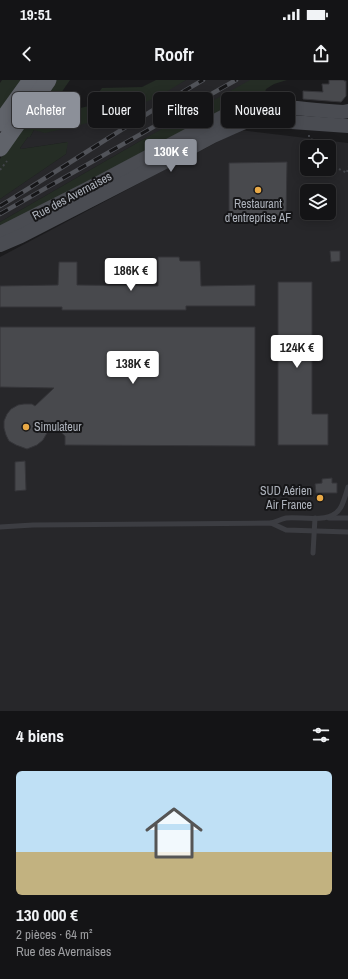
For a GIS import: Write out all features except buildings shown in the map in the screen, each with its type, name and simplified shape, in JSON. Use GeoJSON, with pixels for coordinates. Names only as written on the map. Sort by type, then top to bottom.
{"type":"FeatureCollection","features":[{"type":"Feature","properties":{"kind":"highway"},"geometry":{"type":"LineString","coordinates":[[0,123],[36,85]]}},
{"type":"Feature","properties":{"kind":"highway"},"geometry":{"type":"LineString","coordinates":[[0,148],[36,85]]}},
{"type":"Feature","properties":{"kind":"main road","name":"Rue des Avernaises"},"geometry":{"type":"LineString","coordinates":[[0,233],[240,108],[252,106],[271,106],[343,112],[348,111]]}},
{"type":"Feature","properties":{"kind":"main road","name":"Rue des Avernaises"},"geometry":{"type":"LineString","coordinates":[[0,245],[21,236],[213,136],[247,121],[271,120],[348,126]]}},
{"type":"Feature","properties":{"kind":"lane"},"geometry":{"type":"LineString","coordinates":[[0,248],[21,236]]}},
{"type":"Feature","properties":{"kind":"lane"},"geometry":{"type":"LineString","coordinates":[[324,518],[338,512],[348,487]]}},
{"type":"Feature","properties":{"kind":"lane"},"geometry":{"type":"LineString","coordinates":[[0,527],[33,525],[271,523],[286,518],[348,518]]}},
{"type":"Feature","properties":{"kind":"lane"},"geometry":{"type":"LineString","coordinates":[[313,553],[315,518]]}},
{"type":"Feature","properties":{"kind":"lane"},"geometry":{"type":"LineString","coordinates":[[271,523],[286,530],[348,532]]}},
{"type":"Feature","properties":{"kind":"path"},"geometry":{"type":"LineString","coordinates":[[309,132],[309,137],[312,140]]}},
{"type":"Feature","properties":{"kind":"path"},"geometry":{"type":"LineString","coordinates":[[336,167],[347,173],[348,167]]}},
{"type":"Feature","properties":{"kind":"shaded area"},"geometry":{"type":"Polygon","coordinates":[[[2,80],[25,80],[16,92],[12,92],[12,98],[0,115],[0,83],[2,80]]]}},
{"type":"Feature","properties":{"kind":"shaded area"},"geometry":{"type":"Polygon","coordinates":[[[56,80],[70,80],[62,92],[47,92],[56,80]]]}},
{"type":"Feature","properties":{"kind":"shaded area"},"geometry":{"type":"Polygon","coordinates":[[[156,80],[186,80],[166,92],[153,92],[153,99],[145,102],[145,92],[99,92],[102,88],[142,87],[156,80]]]}},
{"type":"Feature","properties":{"kind":"shaded area"},"geometry":{"type":"Polygon","coordinates":[[[186,80],[278,80],[243,92],[221,92],[221,100],[213,104],[213,92],[158,92],[171,88],[186,80]]]}},
{"type":"Feature","properties":{"kind":"shaded area"},"geometry":{"type":"Polygon","coordinates":[[[250,80],[287,80],[274,84],[266,89],[265,92],[228,92],[250,80]]]}},
{"type":"Feature","properties":{"kind":"shaded area"},"geometry":{"type":"Polygon","coordinates":[[[153,94],[153,128],[166,128],[142,140],[0,222],[0,199],[66,154],[67,142],[21,149],[20,148],[34,130],[41,128],[80,128],[80,116],[88,113],[88,128],[145,128],[145,96],[153,94]]]}},
{"type":"Feature","properties":{"kind":"shaded area"},"geometry":{"type":"Polygon","coordinates":[[[221,96],[221,111],[213,115],[213,101],[221,96]]]}},
{"type":"Feature","properties":{"kind":"shaded area"},"geometry":{"type":"Polygon","coordinates":[[[88,106],[88,123],[80,125],[80,108],[88,106]]]}},
{"type":"Feature","properties":{"kind":"shaded area"},"geometry":{"type":"Polygon","coordinates":[[[21,128],[66,128],[45,133],[34,130],[20,148],[21,149],[68,142],[66,154],[0,199],[0,159],[21,128]]]}},
{"type":"Feature","properties":{"kind":"shaded area"},"geometry":{"type":"Polygon","coordinates":[[[164,128],[189,128],[0,228],[0,222],[164,128]]]}},
{"type":"Feature","properties":{"kind":"shaded area"},"geometry":{"type":"Polygon","coordinates":[[[240,130],[323,140],[300,140],[300,176],[336,176],[336,142],[348,143],[348,711],[0,711],[0,257],[240,130]]]}},
{"type":"Feature","properties":{"kind":"railway"},"geometry":{"type":"LineString","coordinates":[[0,206],[203,80]]}},
{"type":"Feature","properties":{"kind":"railway"},"geometry":{"type":"LineString","coordinates":[[0,214],[236,80]]}},
{"type":"Feature","properties":{"kind":"place","name":"Restaurant d'entreprise AF"},"geometry":{"type":"Point","coordinates":[258,190]}},
{"type":"Feature","properties":{"kind":"place","name":"Simulateur"},"geometry":{"type":"Point","coordinates":[26,427]}},
{"type":"Feature","properties":{"kind":"place","name":"SUD Aérien Air France"},"geometry":{"type":"Point","coordinates":[320,498]}}]}
